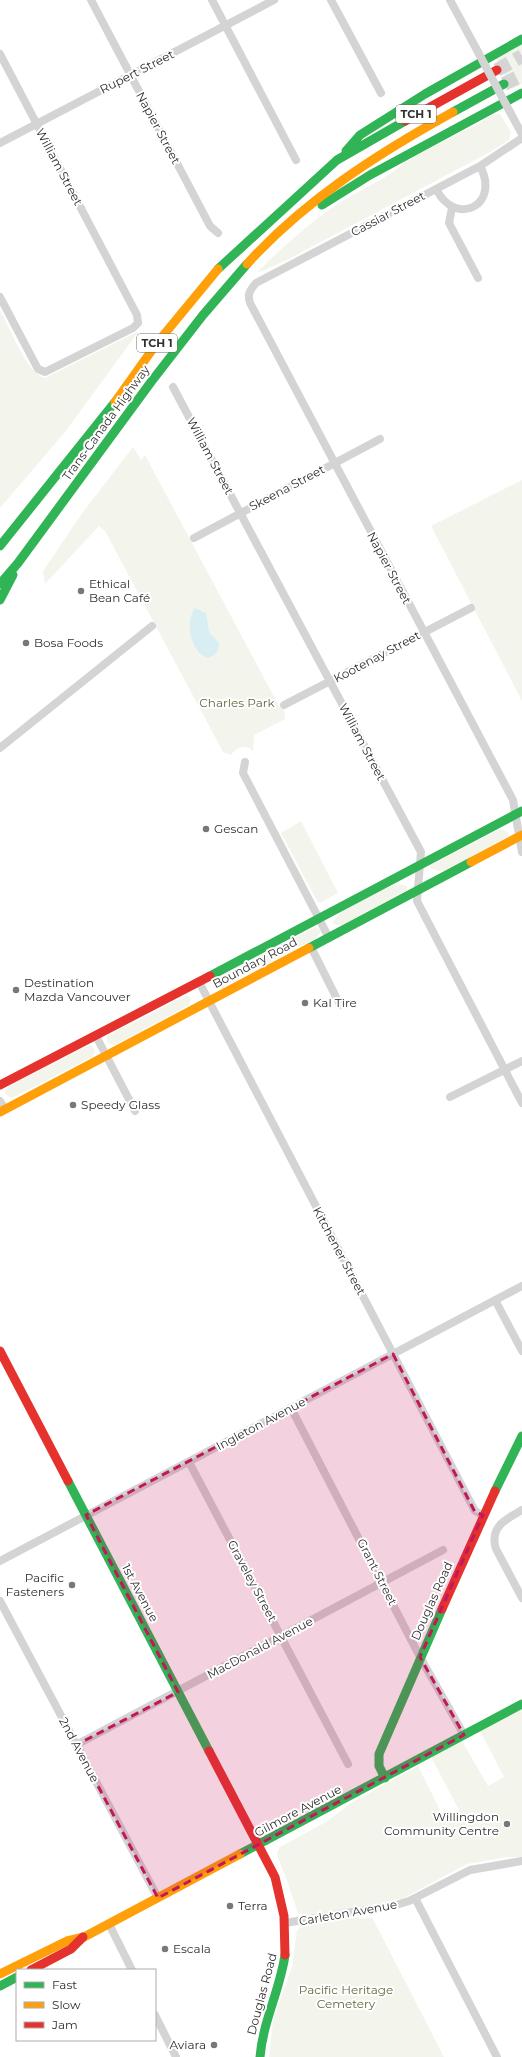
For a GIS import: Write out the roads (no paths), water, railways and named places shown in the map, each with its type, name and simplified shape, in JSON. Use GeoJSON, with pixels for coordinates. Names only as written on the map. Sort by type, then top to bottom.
{"type":"FeatureCollection","features":[{"type":"Feature","properties":{"kind":"main road"},"geometry":{"type":"LineString","coordinates":[[337,160],[360,135],[432,90],[522,39]]}},
{"type":"Feature","properties":{"kind":"main road","name":"Trans-Canada Highway"},"geometry":{"type":"LineString","coordinates":[[0,546],[117,399],[157,343],[220,267],[337,160],[430,106],[497,70]]}},
{"type":"Feature","properties":{"kind":"main road","name":"Trans-Canada Highway"},"geometry":{"type":"LineString","coordinates":[[0,584],[18,563],[147,386],[212,303],[244,266],[310,203],[378,154],[404,137],[504,84]]}},
{"type":"Feature","properties":{"kind":"main road"},"geometry":{"type":"LineString","coordinates":[[275,236],[370,175],[522,92]]}},
{"type":"Feature","properties":{"kind":"main road"},"geometry":{"type":"LineString","coordinates":[[0,600],[6,591],[18,563]]}},
{"type":"Feature","properties":{"kind":"main road","name":"Boundary Road"},"geometry":{"type":"LineString","coordinates":[[0,1085],[319,919],[519,812]]}},
{"type":"Feature","properties":{"kind":"main road","name":"Boundary Road"},"geometry":{"type":"LineString","coordinates":[[2,1111],[521,836]]}},
{"type":"Feature","properties":{"kind":"main road","name":"1st Avenue"},"geometry":{"type":"LineString","coordinates":[[0,1351],[259,1846]]}},
{"type":"Feature","properties":{"kind":"main road","name":"Douglas Road"},"geometry":{"type":"LineString","coordinates":[[385,1778],[379,1766],[379,1754],[420,1656],[483,1515],[522,1436]]}},
{"type":"Feature","properties":{"kind":"main road","name":"Gilmore Avenue"},"geometry":{"type":"LineString","coordinates":[[0,1974],[67,1941],[84,1937],[259,1846],[522,1704]]}},
{"type":"Feature","properties":{"kind":"main road","name":"Douglas Road"},"geometry":{"type":"LineString","coordinates":[[259,1846],[280,1891],[285,1923],[286,1946],[284,1963],[265,2022],[260,2057]]}},
{"type":"Feature","properties":{"kind":"main road","name":"Gilmore Avenue"},"geometry":{"type":"LineString","coordinates":[[33,1969],[71,1949],[84,1937]]}},
{"type":"Feature","properties":{"kind":"main road"},"geometry":{"type":"LineString","coordinates":[[0,1986],[16,1978]]}},
{"type":"Feature","properties":{"kind":"street","name":"Napier Street"},"geometry":{"type":"LineString","coordinates":[[91,0],[210,226],[218,233]]}},
{"type":"Feature","properties":{"kind":"street"},"geometry":{"type":"LineString","coordinates":[[212,0],[296,160]]}},
{"type":"Feature","properties":{"kind":"street","name":"Rupert Street"},"geometry":{"type":"LineString","coordinates":[[0,143],[274,0]]}},
{"type":"Feature","properties":{"kind":"street"},"geometry":{"type":"LineString","coordinates":[[331,0],[381,94]]}},
{"type":"Feature","properties":{"kind":"street"},"geometry":{"type":"LineString","coordinates":[[450,0],[522,134]]}},
{"type":"Feature","properties":{"kind":"street","name":"William Street"},"geometry":{"type":"LineString","coordinates":[[0,54],[137,315],[138,323],[133,328],[45,372],[38,368],[0,297]]}},
{"type":"Feature","properties":{"kind":"street","name":"Cassiar Street"},"geometry":{"type":"LineString","coordinates":[[252,288],[256,283],[480,166],[522,138]]}},
{"type":"Feature","properties":{"kind":"street"},"geometry":{"type":"LineString","coordinates":[[436,189],[444,203],[452,208],[462,210],[472,208],[479,203],[487,188],[486,180],[480,166]]}},
{"type":"Feature","properties":{"kind":"street"},"geometry":{"type":"LineString","coordinates":[[452,208],[450,223],[478,278]]}},
{"type":"Feature","properties":{"kind":"street","name":"Napier Street"},"geometry":{"type":"LineString","coordinates":[[252,288],[248,296],[250,303],[519,812],[522,852]]}},
{"type":"Feature","properties":{"kind":"street","name":"William Street"},"geometry":{"type":"LineString","coordinates":[[173,387],[420,852],[417,901],[522,1103]]}},
{"type":"Feature","properties":{"kind":"street","name":"Skeena Street"},"geometry":{"type":"LineString","coordinates":[[194,538],[380,439]]}},
{"type":"Feature","properties":{"kind":"street","name":"Kootenay Street"},"geometry":{"type":"LineString","coordinates":[[284,705],[470,608]]}},
{"type":"Feature","properties":{"kind":"street"},"geometry":{"type":"LineString","coordinates":[[0,748],[152,626]]}},
{"type":"Feature","properties":{"kind":"street"},"geometry":{"type":"LineString","coordinates":[[245,762],[243,773],[329,938]]}},
{"type":"Feature","properties":{"kind":"street"},"geometry":{"type":"LineString","coordinates":[[311,947],[340,1005]]}},
{"type":"Feature","properties":{"kind":"street","name":"Kitchener Street"},"geometry":{"type":"LineString","coordinates":[[199,982],[474,1511],[483,1515]]}},
{"type":"Feature","properties":{"kind":"street"},"geometry":{"type":"LineString","coordinates":[[96,1036],[135,1111]]}},
{"type":"Feature","properties":{"kind":"street"},"geometry":{"type":"LineString","coordinates":[[450,1097],[522,1061]]}},
{"type":"Feature","properties":{"kind":"street"},"geometry":{"type":"LineString","coordinates":[[0,1100],[2,1111]]}},
{"type":"Feature","properties":{"kind":"street","name":"Ingleton Avenue"},"geometry":{"type":"LineString","coordinates":[[0,1561],[522,1286]]}},
{"type":"Feature","properties":{"kind":"street"},"geometry":{"type":"LineString","coordinates":[[496,1300],[522,1351]]}},
{"type":"Feature","properties":{"kind":"street","name":"Grant Street"},"geometry":{"type":"LineString","coordinates":[[291,1408],[420,1656],[464,1736]]}},
{"type":"Feature","properties":{"kind":"street","name":"Graveley Street"},"geometry":{"type":"LineString","coordinates":[[189,1462],[282,1636],[348,1764]]}},
{"type":"Feature","properties":{"kind":"street"},"geometry":{"type":"LineString","coordinates":[[522,1510],[503,1521],[495,1532],[495,1544],[522,1598]]}},
{"type":"Feature","properties":{"kind":"street","name":"MacDonald Avenue"},"geometry":{"type":"LineString","coordinates":[[76,1744],[178,1692],[443,1550]]}},
{"type":"Feature","properties":{"kind":"street","name":"2nd Avenue"},"geometry":{"type":"LineString","coordinates":[[0,1601],[158,1898]]}},
{"type":"Feature","properties":{"kind":"street","name":"Carleton Avenue"},"geometry":{"type":"LineString","coordinates":[[285,1923],[374,1910],[396,1905],[415,1898],[470,1870],[522,1862]]}},
{"type":"Feature","properties":{"kind":"street"},"geometry":{"type":"LineString","coordinates":[[415,1898],[497,2057]]}},
{"type":"Feature","properties":{"kind":"street"},"geometry":{"type":"LineString","coordinates":[[109,1924],[132,1969]]}},
{"type":"Feature","properties":{"kind":"street"},"geometry":{"type":"LineString","coordinates":[[156,2017],[176,2057]]}},
{"type":"Feature","properties":{"kind":"tunnel"},"geometry":{"type":"LineString","coordinates":[[497,70],[522,56]]}},
{"type":"Feature","properties":{"kind":"tunnel"},"geometry":{"type":"LineString","coordinates":[[504,84],[522,75]]}},
{"type":"Feature","properties":{"kind":"place","name":"Ethical Bean Café"},"geometry":{"type":"Point","coordinates":[81,591]}},
{"type":"Feature","properties":{"kind":"place","name":"Bosa Foods"},"geometry":{"type":"Point","coordinates":[26,643]}},
{"type":"Feature","properties":{"kind":"place","name":"Gescan"},"geometry":{"type":"Point","coordinates":[206,829]}},
{"type":"Feature","properties":{"kind":"place","name":"Destination Mazda Vancouver"},"geometry":{"type":"Point","coordinates":[16,990]}},
{"type":"Feature","properties":{"kind":"place","name":"Kal Tire"},"geometry":{"type":"Point","coordinates":[305,1003]}},
{"type":"Feature","properties":{"kind":"place","name":"Speedy Glass"},"geometry":{"type":"Point","coordinates":[73,1105]}},
{"type":"Feature","properties":{"kind":"place","name":"Pacific Fasteners"},"geometry":{"type":"Point","coordinates":[72,1585]}},
{"type":"Feature","properties":{"kind":"place","name":"Willingdon Community Centre"},"geometry":{"type":"Point","coordinates":[507,1824]}},
{"type":"Feature","properties":{"kind":"place","name":"Terra"},"geometry":{"type":"Point","coordinates":[230,1906]}},
{"type":"Feature","properties":{"kind":"place","name":"Escala"},"geometry":{"type":"Point","coordinates":[165,1949]}},
{"type":"Feature","properties":{"kind":"place","name":"Aviara"},"geometry":{"type":"Point","coordinates":[214,2045]}},
{"type":"Feature","properties":{"kind":"park label","name":"Charles Park"},"geometry":{"type":"Point","coordinates":[237,703]}},
{"type":"Feature","properties":{"kind":"park label","name":"Pacific Heritage Cemetery"},"geometry":{"type":"Point","coordinates":[346,1997]}}]}
